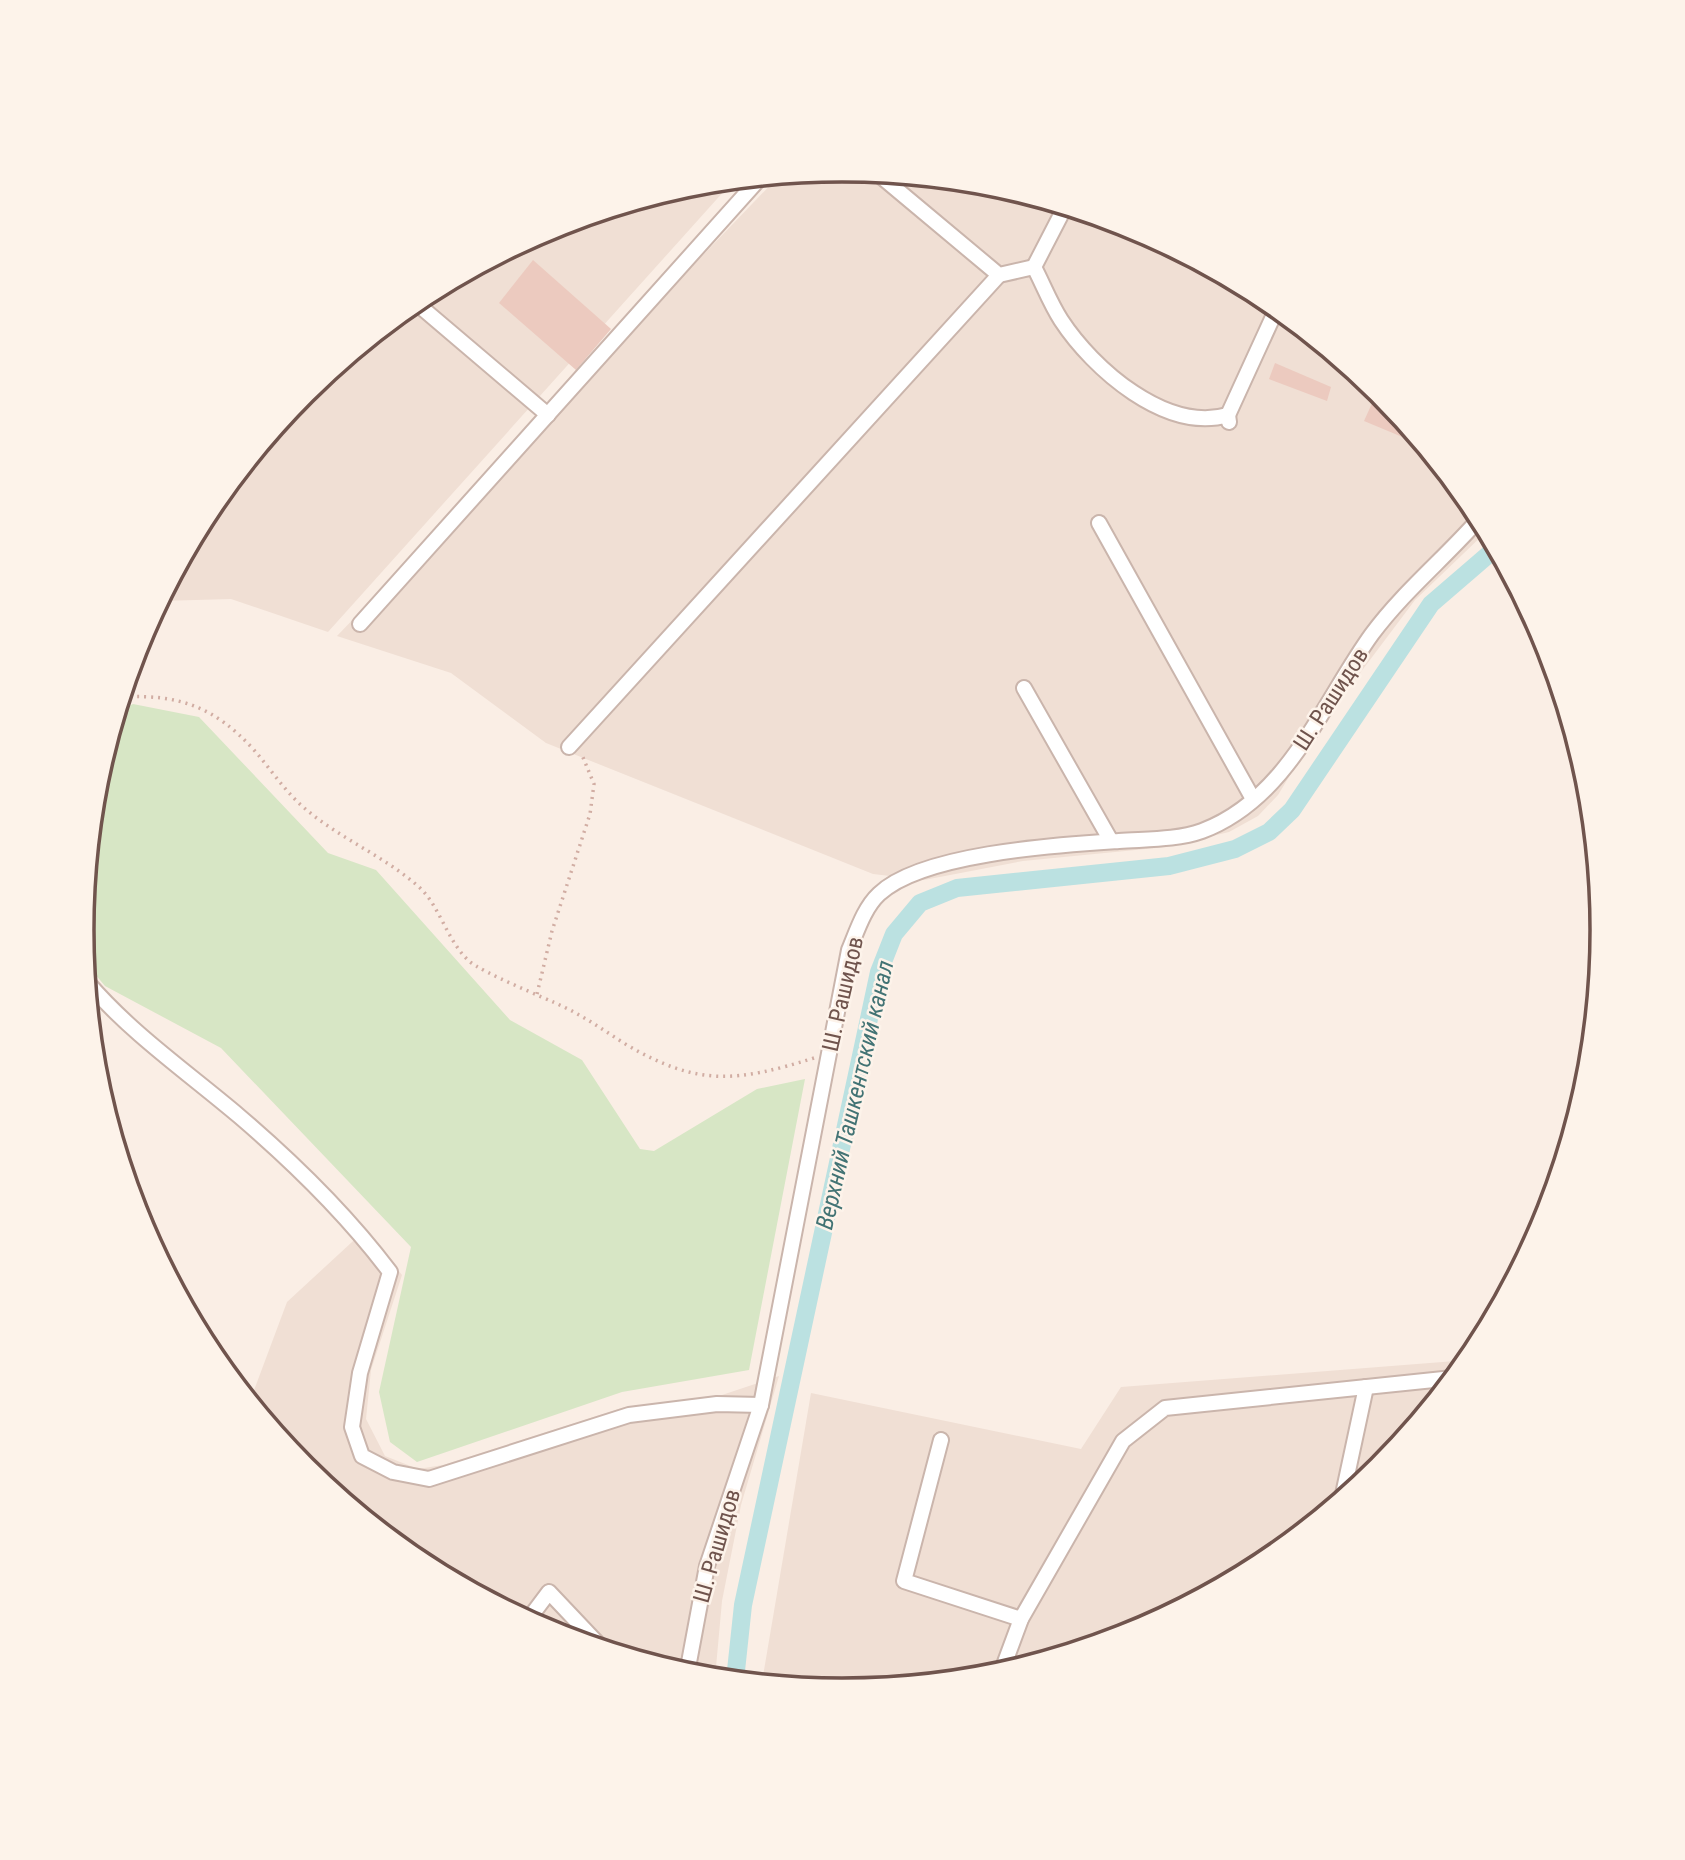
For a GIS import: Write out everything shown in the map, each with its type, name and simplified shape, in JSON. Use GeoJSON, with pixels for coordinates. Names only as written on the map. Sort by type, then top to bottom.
{"type":"FeatureCollection","features":[{"type":"Feature","properties":{"kind":"street"},"geometry":{"type":"LineString","coordinates":[[890,184],[999,275]]}},
{"type":"Feature","properties":{"kind":"street"},"geometry":{"type":"LineString","coordinates":[[360,624],[752,187]]}},
{"type":"Feature","properties":{"kind":"street"},"geometry":{"type":"LineString","coordinates":[[569,747],[999,275],[1034,267],[1062,215]]}},
{"type":"Feature","properties":{"kind":"street"},"geometry":{"type":"LineString","coordinates":[[1034,267],[1061,320],[1120,384],[1140,398],[1179,416],[1228,419],[1272,318]]}},
{"type":"Feature","properties":{"kind":"street"},"geometry":{"type":"LineString","coordinates":[[424,310],[548,415]]}},
{"type":"Feature","properties":{"kind":"street"},"geometry":{"type":"LineString","coordinates":[[1099,523],[1253,799]]}},
{"type":"Feature","properties":{"kind":"street","name":"Ш. Рашидов"},"geometry":{"type":"LineString","coordinates":[[689,1662],[707,1566],[761,1405],[849,950],[877,896],[893,882],[916,871],[983,856],[1199,832],[1227,820],[1253,799],[1301,750],[1371,635],[1395,605],[1472,526]]}},
{"type":"Feature","properties":{"kind":"street"},"geometry":{"type":"LineString","coordinates":[[1024,688],[1111,841]]}},
{"type":"Feature","properties":{"kind":"street"},"geometry":{"type":"LineString","coordinates":[[98,994],[118,1018],[240,1117],[356,1228],[390,1272],[360,1373],[352,1427],[362,1456],[393,1472],[429,1479],[629,1415],[717,1404],[761,1405]]}},
{"type":"Feature","properties":{"kind":"street"},"geometry":{"type":"LineString","coordinates":[[1006,1660],[1021,1619],[1123,1441],[1165,1408],[1440,1379]]}},
{"type":"Feature","properties":{"kind":"street"},"geometry":{"type":"LineString","coordinates":[[1345,1483],[1366,1387]]}},
{"type":"Feature","properties":{"kind":"street"},"geometry":{"type":"LineString","coordinates":[[941,1440],[904,1581],[1021,1619]]}},
{"type":"Feature","properties":{"kind":"street"},"geometry":{"type":"LineString","coordinates":[[535,1611],[549,1592],[587,1633]]}},
{"type":"Feature","properties":{"kind":"path"},"geometry":{"type":"LineString","coordinates":[[132,696],[156,695],[194,703],[224,722],[254,750],[300,804],[352,842],[383,858],[422,889],[469,962],[586,1018],[628,1045],[689,1074],[724,1079],[788,1066],[829,1054]]}},
{"type":"Feature","properties":{"kind":"path"},"geometry":{"type":"LineString","coordinates":[[537,994],[552,931],[590,814],[594,784],[584,757],[569,747]]}},
{"type":"Feature","properties":{"kind":"shaded area"},"geometry":{"type":"Polygon","coordinates":[[[842,182],[891,184],[988,196],[1083,222],[1173,259],[1258,308],[1336,368],[1405,437],[1436,475],[1479,539],[1415,600],[1318,729],[1278,795],[1258,816],[1229,832],[1166,847],[1023,861],[924,880],[873,874],[546,743],[451,673],[337,636],[769,186],[842,182]]]}},
{"type":"Feature","properties":{"kind":"shaded area"},"geometry":{"type":"Polygon","coordinates":[[[724,192],[328,632],[231,599],[171,601],[195,556],[249,475],[280,437],[349,368],[427,308],[512,259],[556,239],[649,207],[724,192]]]}},
{"type":"Feature","properties":{"kind":"shaded area"},"geometry":{"type":"Polygon","coordinates":[[[365,1230],[402,1275],[371,1370],[366,1419],[385,1456],[418,1469],[443,1465],[625,1407],[719,1396],[779,1376],[741,1505],[722,1601],[716,1667],[649,1653],[602,1638],[512,1601],[427,1552],[349,1492],[280,1423],[254,1391],[287,1302],[365,1230]]]}},
{"type":"Feature","properties":{"kind":"shaded area"},"geometry":{"type":"Polygon","coordinates":[[[1453,1361],[1405,1423],[1371,1459],[1298,1523],[1216,1578],[1129,1621],[1036,1653],[940,1672],[842,1678],[763,1674],[811,1393],[1081,1449],[1121,1387],[1453,1361]]]}},
{"type":"Feature","properties":{"kind":"green space"},"geometry":{"type":"Polygon","coordinates":[[[133,704],[199,717],[328,853],[376,870],[510,1020],[582,1060],[640,1149],[654,1151],[757,1089],[805,1079],[749,1370],[622,1392],[417,1462],[390,1442],[379,1392],[411,1247],[221,1048],[105,986],[96,975],[94,930],[101,832],[109,784],[129,706],[133,704]]]}},
{"type":"Feature","properties":{"kind":"building"},"geometry":{"type":"Polygon","coordinates":[[[533,260],[611,329],[576,370],[499,303],[533,260]]]}},
{"type":"Feature","properties":{"kind":"building"},"geometry":{"type":"Polygon","coordinates":[[[1275,363],[1331,387],[1327,401],[1269,379],[1275,363]]]}},
{"type":"Feature","properties":{"kind":"building"},"geometry":{"type":"Polygon","coordinates":[[[1372,402],[1406,439],[1364,421],[1372,402]]]}},
{"type":"Feature","properties":{"kind":"waterway","name":"Верхний Ташкентский канал"},"geometry":{"type":"LineString","coordinates":[[736,1671],[743,1605],[879,972],[894,934],[920,903],[957,888],[1169,866],[1235,849],[1269,832],[1292,810],[1431,604],[1489,554]]}}]}
